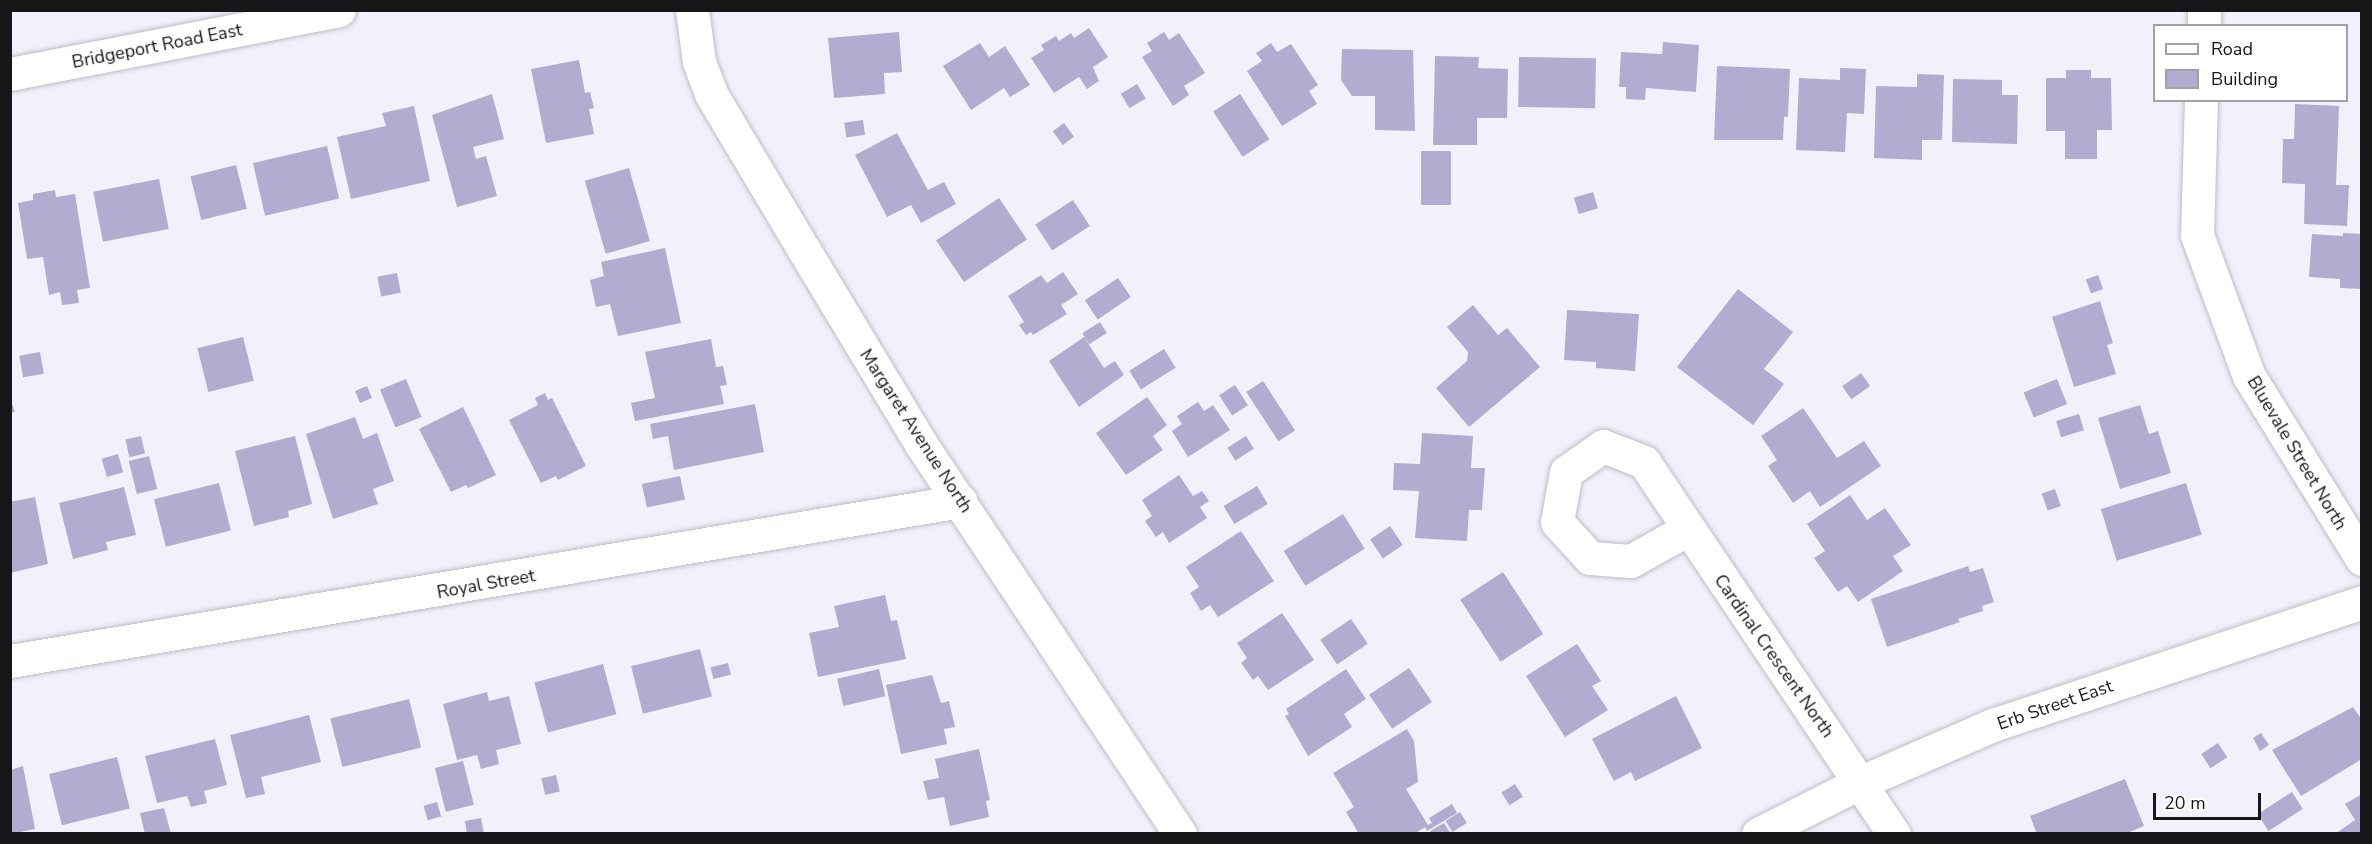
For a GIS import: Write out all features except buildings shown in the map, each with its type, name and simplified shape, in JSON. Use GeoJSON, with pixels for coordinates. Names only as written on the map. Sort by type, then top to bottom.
{"type":"FeatureCollection","features":[{"type":"Feature","properties":{"kind":"street","name":"Bridgeport Road East"},"geometry":{"type":"LineString","coordinates":[[10,74],[339,10]]}},
{"type":"Feature","properties":{"kind":"street","name":"Margaret Avenue North"},"geometry":{"type":"LineString","coordinates":[[692,10],[699,62],[711,94],[915,434],[1180,834]]}},
{"type":"Feature","properties":{"kind":"street","name":"Bluevale Street North"},"geometry":{"type":"LineString","coordinates":[[2201,102],[2197,235],[2249,375],[2361,559]]}},
{"type":"Feature","properties":{"kind":"street","name":"Royal Street"},"geometry":{"type":"LineString","coordinates":[[10,661],[961,501]]}},
{"type":"Feature","properties":{"kind":"street","name":"Cardinal Crescent North"},"geometry":{"type":"LineString","coordinates":[[1686,530],[1861,782],[1894,834]]}},
{"type":"Feature","properties":{"kind":"street","name":"Erb Street East"},"geometry":{"type":"LineString","coordinates":[[1758,834],[1861,782],[1993,725],[2361,602]]}}]}
